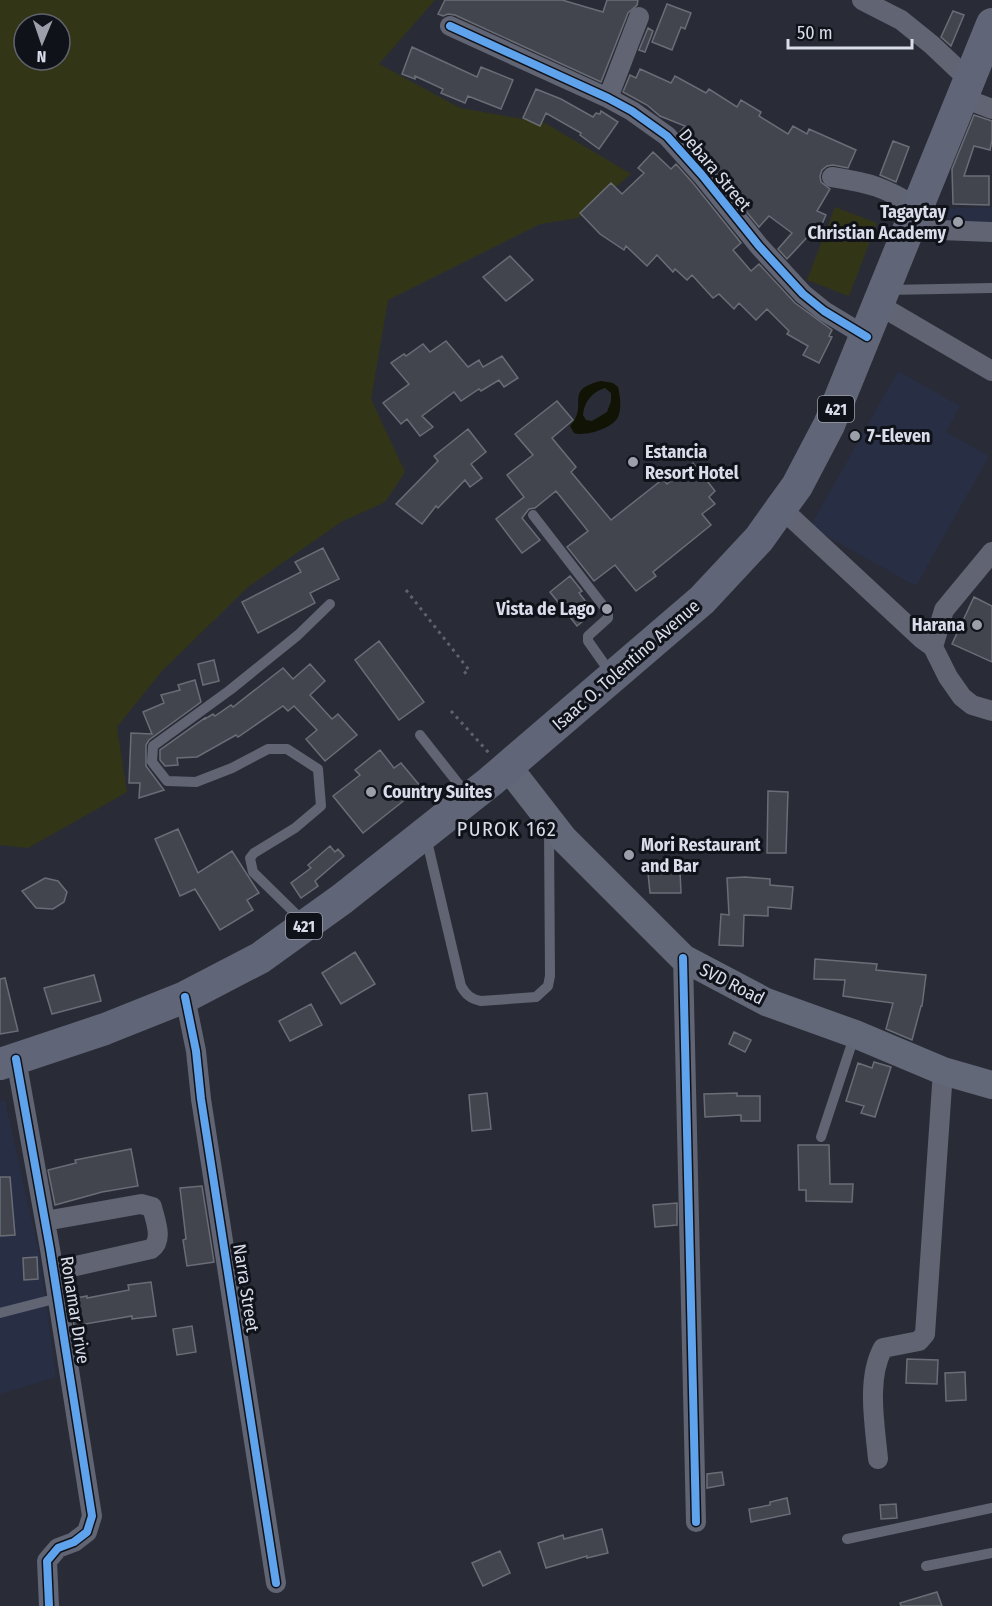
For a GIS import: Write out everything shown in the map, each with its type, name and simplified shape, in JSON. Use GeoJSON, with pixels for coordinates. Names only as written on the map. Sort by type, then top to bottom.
{"type":"FeatureCollection","features":[{"type":"Feature","properties":{"kind":"main road","name":"Isaac O. Tolentino Avenue"},"geometry":{"type":"LineString","coordinates":[[8,1061],[105,1029],[185,997],[260,958],[470,799],[702,600],[759,539],[797,486],[829,425],[867,337],[992,24]]}},
{"type":"Feature","properties":{"kind":"main road","name":"SVD Road"},"geometry":{"type":"LineString","coordinates":[[507,768],[564,839],[683,958],[766,1002],[855,1034],[943,1071],[992,1085]]}},
{"type":"Feature","properties":{"kind":"street"},"geometry":{"type":"LineString","coordinates":[[862,0],[901,20],[932,45],[965,90],[966,99],[992,110]]}},
{"type":"Feature","properties":{"kind":"street"},"geometry":{"type":"LineString","coordinates":[[608,98],[639,17]]}},
{"type":"Feature","properties":{"kind":"street","name":"Debara Street"},"geometry":{"type":"LineString","coordinates":[[450,26],[608,98],[632,111],[667,136],[759,246],[803,294],[824,311],[867,337]]}},
{"type":"Feature","properties":{"kind":"street"},"geometry":{"type":"LineString","coordinates":[[832,177],[887,189],[913,220],[914,229],[992,232]]}},
{"type":"Feature","properties":{"kind":"street"},"geometry":{"type":"LineString","coordinates":[[882,298],[992,371]]}},
{"type":"Feature","properties":{"kind":"street"},"geometry":{"type":"LineString","coordinates":[[781,508],[933,647],[948,678],[962,697],[972,705],[992,711]]}},
{"type":"Feature","properties":{"kind":"street"},"geometry":{"type":"LineString","coordinates":[[933,647],[944,610],[992,552]]}},
{"type":"Feature","properties":{"kind":"street"},"geometry":{"type":"LineString","coordinates":[[683,958],[696,1522]]}},
{"type":"Feature","properties":{"kind":"street","name":"Narra Street"},"geometry":{"type":"LineString","coordinates":[[185,997],[196,1051],[201,1099],[276,1583]]}},
{"type":"Feature","properties":{"kind":"street","name":"Ronamar Drive"},"geometry":{"type":"LineString","coordinates":[[8,1061],[45,1221],[92,1516],[87,1532],[74,1542],[58,1548],[47,1561],[49,1606]]}},
{"type":"Feature","properties":{"kind":"street"},"geometry":{"type":"LineString","coordinates":[[878,1459],[873,1395],[878,1358],[883,1348],[919,1341],[925,1334],[943,1071]]}},
{"type":"Feature","properties":{"kind":"street"},"geometry":{"type":"LineString","coordinates":[[45,1221],[141,1204],[152,1207],[157,1245],[151,1249],[76,1266]]}},
{"type":"Feature","properties":{"kind":"lane"},"geometry":{"type":"LineString","coordinates":[[882,298],[992,288]]}},
{"type":"Feature","properties":{"kind":"lane"},"geometry":{"type":"LineString","coordinates":[[533,515],[608,612],[608,618],[588,636],[588,641],[614,677]]}},
{"type":"Feature","properties":{"kind":"lane"},"geometry":{"type":"LineString","coordinates":[[306,925],[253,872],[250,858],[254,853],[295,828],[321,806],[318,769],[286,749],[268,749],[232,768],[196,782],[166,781],[152,762],[153,746],[230,690],[297,635],[330,604]]}},
{"type":"Feature","properties":{"kind":"lane"},"geometry":{"type":"LineString","coordinates":[[420,735],[470,799]]}},
{"type":"Feature","properties":{"kind":"lane"},"geometry":{"type":"LineString","coordinates":[[425,834],[461,986],[465,993],[474,1000],[481,1001],[536,997],[548,986],[550,976],[548,819]]}},
{"type":"Feature","properties":{"kind":"lane"},"geometry":{"type":"LineString","coordinates":[[821,1137],[855,1034]]}},
{"type":"Feature","properties":{"kind":"lane"},"geometry":{"type":"LineString","coordinates":[[0,1313],[58,1298]]}},
{"type":"Feature","properties":{"kind":"lane"},"geometry":{"type":"LineString","coordinates":[[847,1539],[992,1508]]}},
{"type":"Feature","properties":{"kind":"lane"},"geometry":{"type":"LineString","coordinates":[[926,1566],[992,1553]]}},
{"type":"Feature","properties":{"kind":"path"},"geometry":{"type":"LineString","coordinates":[[406,590],[470,670],[462,675]]}},
{"type":"Feature","properties":{"kind":"path"},"geometry":{"type":"LineString","coordinates":[[451,711],[507,768]]}},
{"type":"Feature","properties":{"kind":"shaded area","name":"Tagaytay Christian Academy"},"geometry":{"type":"Polygon","coordinates":[[[992,207],[992,237],[918,236],[929,209],[992,207]]]}},
{"type":"Feature","properties":{"kind":"shaded area"},"geometry":{"type":"Polygon","coordinates":[[[898,371],[960,406],[946,432],[989,456],[916,586],[810,527],[898,371]]]}},
{"type":"Feature","properties":{"kind":"shaded area"},"geometry":{"type":"Polygon","coordinates":[[[601,381],[613,383],[618,387],[619,414],[611,425],[598,431],[585,434],[574,433],[570,426],[578,411],[579,394],[589,385],[601,381]],[[605,388],[590,398],[583,415],[586,420],[592,421],[607,412],[611,393],[605,388]]]}},
{"type":"Feature","properties":{"kind":"shaded area"},"geometry":{"type":"Polygon","coordinates":[[[5,1100],[39,1253],[56,1377],[0,1394],[0,1101],[5,1100]]]}},
{"type":"Feature","properties":{"kind":"green space"},"geometry":{"type":"Polygon","coordinates":[[[0,0],[435,0],[379,64],[460,108],[545,123],[631,174],[578,218],[540,224],[388,300],[371,399],[405,472],[385,502],[341,522],[248,587],[162,671],[117,727],[127,792],[28,848],[0,845],[0,0]]]}},
{"type":"Feature","properties":{"kind":"green space"},"geometry":{"type":"Polygon","coordinates":[[[835,207],[877,223],[849,296],[807,280],[835,207]]]}},
{"type":"Feature","properties":{"kind":"building"},"geometry":{"type":"Polygon","coordinates":[[[445,0],[562,0],[603,12],[607,0],[638,0],[637,5],[628,13],[601,82],[455,15],[438,14],[445,0]]]}},
{"type":"Feature","properties":{"kind":"building"},"geometry":{"type":"Polygon","coordinates":[[[667,4],[691,13],[685,29],[681,27],[672,50],[652,42],[667,4]]]}},
{"type":"Feature","properties":{"kind":"building"},"geometry":{"type":"Polygon","coordinates":[[[953,11],[964,15],[951,46],[941,37],[953,11]]]}},
{"type":"Feature","properties":{"kind":"building"},"geometry":{"type":"Polygon","coordinates":[[[648,28],[653,31],[645,52],[639,50],[648,28]]]}},
{"type":"Feature","properties":{"kind":"building"},"geometry":{"type":"Polygon","coordinates":[[[412,47],[477,77],[481,67],[513,80],[501,109],[468,96],[465,103],[441,93],[443,89],[415,76],[415,79],[402,74],[412,47]]]}},
{"type":"Feature","properties":{"kind":"building"},"geometry":{"type":"Polygon","coordinates":[[[640,69],[671,83],[675,76],[706,93],[709,89],[737,107],[741,100],[761,112],[759,116],[788,134],[793,126],[807,134],[809,129],[856,150],[848,168],[833,165],[822,170],[821,182],[830,189],[817,211],[826,215],[818,233],[813,231],[787,259],[778,249],[792,233],[769,216],[759,227],[694,146],[680,132],[685,126],[660,116],[647,105],[623,92],[630,75],[636,78],[640,69]]]}},
{"type":"Feature","properties":{"kind":"building"},"geometry":{"type":"Polygon","coordinates":[[[536,89],[561,99],[593,117],[601,111],[618,122],[599,149],[580,135],[581,133],[546,113],[540,126],[523,118],[536,89]]]}},
{"type":"Feature","properties":{"kind":"building"},"geometry":{"type":"Polygon","coordinates":[[[974,115],[992,121],[992,140],[990,150],[974,146],[964,176],[989,176],[989,205],[953,204],[952,169],[974,115]]]}},
{"type":"Feature","properties":{"kind":"building"},"geometry":{"type":"Polygon","coordinates":[[[893,141],[909,147],[896,182],[880,175],[893,141]]]}},
{"type":"Feature","properties":{"kind":"building"},"geometry":{"type":"Polygon","coordinates":[[[653,152],[671,169],[676,164],[693,183],[741,243],[733,250],[751,271],[759,264],[795,303],[832,330],[829,336],[832,337],[819,363],[803,355],[808,346],[787,334],[789,331],[767,309],[756,320],[739,303],[734,309],[719,294],[713,298],[692,275],[687,280],[675,269],[673,272],[657,255],[647,266],[626,246],[624,250],[600,234],[580,213],[611,183],[622,194],[644,173],[638,168],[653,152]]]}},
{"type":"Feature","properties":{"kind":"building"},"geometry":{"type":"Polygon","coordinates":[[[510,256],[533,280],[506,301],[483,277],[510,256]]]}},
{"type":"Feature","properties":{"kind":"building"},"geometry":{"type":"Polygon","coordinates":[[[446,341],[468,367],[479,360],[483,367],[502,356],[518,378],[504,387],[499,380],[461,401],[454,392],[422,416],[433,427],[420,436],[407,419],[401,424],[383,403],[409,384],[391,363],[423,344],[430,352],[446,341]]]}},
{"type":"Feature","properties":{"kind":"building"},"geometry":{"type":"Polygon","coordinates":[[[557,401],[573,420],[552,438],[576,467],[571,472],[611,520],[663,479],[667,484],[693,463],[715,491],[709,497],[715,504],[702,514],[711,525],[653,572],[656,576],[636,591],[615,565],[594,581],[567,547],[588,531],[556,491],[535,508],[529,509],[522,518],[540,540],[522,553],[496,519],[524,497],[507,475],[533,455],[515,434],[557,401]]]}},
{"type":"Feature","properties":{"kind":"building"},"geometry":{"type":"Polygon","coordinates":[[[468,429],[486,452],[471,464],[482,478],[470,487],[465,480],[438,508],[436,506],[422,524],[396,504],[438,461],[434,456],[468,429]]]}},
{"type":"Feature","properties":{"kind":"building"},"geometry":{"type":"Polygon","coordinates":[[[323,548],[339,579],[310,593],[315,603],[258,633],[242,602],[301,572],[295,562],[323,548]]]}},
{"type":"Feature","properties":{"kind":"building"},"geometry":{"type":"Polygon","coordinates":[[[570,576],[582,591],[579,593],[594,612],[577,626],[550,592],[570,576]]]}},
{"type":"Feature","properties":{"kind":"building","name":"Harana"},"geometry":{"type":"Polygon","coordinates":[[[974,597],[992,606],[992,662],[952,644],[974,597]]]}},
{"type":"Feature","properties":{"kind":"building"},"geometry":{"type":"Polygon","coordinates":[[[379,641],[424,702],[399,720],[355,660],[379,641]]]}},
{"type":"Feature","properties":{"kind":"building"},"geometry":{"type":"Polygon","coordinates":[[[214,660],[219,681],[203,685],[198,664],[214,660]]]}},
{"type":"Feature","properties":{"kind":"building"},"geometry":{"type":"Polygon","coordinates":[[[310,664],[325,681],[310,695],[332,719],[338,714],[357,735],[325,761],[306,739],[317,730],[294,706],[288,711],[283,706],[238,737],[236,735],[197,757],[177,758],[178,765],[165,766],[160,760],[160,750],[205,718],[213,714],[215,716],[231,705],[233,707],[283,668],[293,679],[310,664]]]}},
{"type":"Feature","properties":{"kind":"building"},"geometry":{"type":"Polygon","coordinates":[[[195,680],[201,702],[149,740],[146,745],[146,766],[164,790],[139,798],[140,783],[129,783],[131,733],[152,734],[143,712],[164,703],[161,695],[180,690],[178,685],[195,680]]]}},
{"type":"Feature","properties":{"kind":"building"},"geometry":{"type":"Polygon","coordinates":[[[380,750],[394,768],[401,763],[421,787],[363,833],[333,796],[360,775],[355,770],[380,750]]]}},
{"type":"Feature","properties":{"kind":"building"},"geometry":{"type":"Polygon","coordinates":[[[768,791],[788,792],[786,853],[767,853],[768,791]]]}},
{"type":"Feature","properties":{"kind":"building"},"geometry":{"type":"Polygon","coordinates":[[[178,829],[198,873],[232,851],[259,893],[247,900],[253,910],[220,930],[195,889],[180,896],[155,839],[178,829]]]}},
{"type":"Feature","properties":{"kind":"building"},"geometry":{"type":"Polygon","coordinates":[[[330,846],[335,852],[338,849],[344,856],[315,881],[318,886],[301,898],[291,883],[311,868],[308,865],[330,846]]]}},
{"type":"Feature","properties":{"kind":"building"},"geometry":{"type":"Polygon","coordinates":[[[680,871],[681,893],[650,893],[648,873],[680,871]]]}},
{"type":"Feature","properties":{"kind":"building"},"geometry":{"type":"Polygon","coordinates":[[[45,878],[58,881],[67,892],[64,902],[53,909],[36,908],[22,891],[45,878]]]}},
{"type":"Feature","properties":{"kind":"building"},"geometry":{"type":"Polygon","coordinates":[[[727,878],[770,879],[770,885],[793,887],[791,909],[768,907],[768,916],[744,915],[743,946],[719,945],[721,914],[729,915],[727,878]]]}},
{"type":"Feature","properties":{"kind":"building"},"geometry":{"type":"Polygon","coordinates":[[[355,952],[375,984],[341,1004],[322,973],[355,952]]]}},
{"type":"Feature","properties":{"kind":"building"},"geometry":{"type":"Polygon","coordinates":[[[815,959],[877,964],[876,970],[926,975],[922,1006],[912,1040],[886,1029],[893,1003],[843,996],[845,980],[814,979],[815,959]]]}},
{"type":"Feature","properties":{"kind":"building"},"geometry":{"type":"Polygon","coordinates":[[[94,975],[101,1001],[52,1014],[44,988],[94,975]]]}},
{"type":"Feature","properties":{"kind":"building"},"geometry":{"type":"Polygon","coordinates":[[[5,978],[18,1031],[0,1034],[0,979],[5,978]]]}},
{"type":"Feature","properties":{"kind":"building"},"geometry":{"type":"Polygon","coordinates":[[[311,1004],[322,1025],[290,1041],[279,1021],[311,1004]]]}},
{"type":"Feature","properties":{"kind":"building"},"geometry":{"type":"Polygon","coordinates":[[[734,1032],[751,1040],[745,1052],[729,1044],[734,1032]]]}},
{"type":"Feature","properties":{"kind":"building"},"geometry":{"type":"Polygon","coordinates":[[[874,1062],[891,1067],[875,1117],[861,1113],[864,1106],[846,1101],[858,1063],[872,1068],[874,1062]]]}},
{"type":"Feature","properties":{"kind":"building"},"geometry":{"type":"Polygon","coordinates":[[[487,1093],[491,1129],[472,1131],[469,1095],[487,1093]]]}},
{"type":"Feature","properties":{"kind":"building"},"geometry":{"type":"Polygon","coordinates":[[[737,1093],[737,1096],[760,1096],[760,1121],[741,1121],[741,1115],[705,1117],[704,1094],[737,1093]]]}},
{"type":"Feature","properties":{"kind":"building"},"geometry":{"type":"Polygon","coordinates":[[[798,1145],[829,1145],[830,1184],[853,1184],[852,1202],[806,1201],[806,1190],[799,1190],[798,1145]]]}},
{"type":"Feature","properties":{"kind":"building"},"geometry":{"type":"Polygon","coordinates":[[[131,1149],[138,1186],[102,1192],[55,1205],[48,1170],[76,1163],[75,1160],[131,1149]]]}},
{"type":"Feature","properties":{"kind":"building"},"geometry":{"type":"Polygon","coordinates":[[[0,1177],[10,1177],[15,1235],[0,1236],[0,1177]]]}},
{"type":"Feature","properties":{"kind":"building"},"geometry":{"type":"Polygon","coordinates":[[[202,1186],[214,1262],[187,1266],[180,1188],[202,1186]]]}},
{"type":"Feature","properties":{"kind":"building"},"geometry":{"type":"Polygon","coordinates":[[[677,1203],[677,1225],[655,1227],[653,1205],[677,1203]]]}},
{"type":"Feature","properties":{"kind":"building"},"geometry":{"type":"Polygon","coordinates":[[[37,1257],[38,1279],[24,1280],[23,1258],[37,1257]]]}},
{"type":"Feature","properties":{"kind":"building"},"geometry":{"type":"Polygon","coordinates":[[[151,1282],[156,1316],[132,1319],[132,1316],[74,1326],[70,1299],[129,1290],[128,1285],[151,1282]]]}},
{"type":"Feature","properties":{"kind":"building"},"geometry":{"type":"Polygon","coordinates":[[[192,1326],[196,1352],[177,1355],[173,1329],[192,1326]]]}},
{"type":"Feature","properties":{"kind":"building"},"geometry":{"type":"Polygon","coordinates":[[[907,1359],[938,1360],[937,1384],[906,1383],[907,1359]]]}},
{"type":"Feature","properties":{"kind":"building"},"geometry":{"type":"Polygon","coordinates":[[[965,1372],[966,1400],[946,1401],[945,1373],[965,1372]]]}},
{"type":"Feature","properties":{"kind":"building"},"geometry":{"type":"Polygon","coordinates":[[[722,1472],[724,1485],[707,1488],[707,1474],[722,1472]]]}},
{"type":"Feature","properties":{"kind":"building"},"geometry":{"type":"Polygon","coordinates":[[[787,1498],[790,1514],[751,1522],[749,1509],[770,1505],[770,1502],[787,1498]]]}},
{"type":"Feature","properties":{"kind":"building"},"geometry":{"type":"Polygon","coordinates":[[[896,1504],[897,1518],[881,1519],[880,1505],[896,1504]]]}},
{"type":"Feature","properties":{"kind":"building"},"geometry":{"type":"Polygon","coordinates":[[[602,1529],[608,1553],[587,1558],[587,1556],[546,1568],[538,1543],[563,1535],[564,1539],[602,1529]]]}},
{"type":"Feature","properties":{"kind":"building"},"geometry":{"type":"Polygon","coordinates":[[[500,1551],[510,1573],[483,1586],[472,1563],[500,1551]]]}},
{"type":"Feature","properties":{"kind":"building"},"geometry":{"type":"Polygon","coordinates":[[[937,1592],[942,1606],[901,1606],[900,1603],[937,1592]]]}},
{"type":"Feature","properties":{"kind":"cycle path"},"geometry":{"type":"LineString","coordinates":[[450,26],[608,98],[632,111],[667,136],[702,175],[759,246],[803,294],[824,311],[867,337]]}},
{"type":"Feature","properties":{"kind":"cycle path"},"geometry":{"type":"LineString","coordinates":[[683,958],[696,1522]]}},
{"type":"Feature","properties":{"kind":"cycle path"},"geometry":{"type":"LineString","coordinates":[[185,997],[196,1051],[201,1099],[276,1583]]}},
{"type":"Feature","properties":{"kind":"cycle path"},"geometry":{"type":"LineString","coordinates":[[16,1059],[50,1249],[92,1516],[87,1532],[74,1542],[58,1548],[47,1561],[49,1606]]}},
{"type":"Feature","properties":{"kind":"place","name":"Tagaytay Christian Academy"},"geometry":{"type":"Point","coordinates":[958,222]}},
{"type":"Feature","properties":{"kind":"place","name":"7-Eleven"},"geometry":{"type":"Point","coordinates":[855,436]}},
{"type":"Feature","properties":{"kind":"place","name":"Estancia Resort Hotel"},"geometry":{"type":"Point","coordinates":[633,462]}},
{"type":"Feature","properties":{"kind":"place","name":"Vista de Lago"},"geometry":{"type":"Point","coordinates":[607,609]}},
{"type":"Feature","properties":{"kind":"place","name":"Harana"},"geometry":{"type":"Point","coordinates":[977,625]}},
{"type":"Feature","properties":{"kind":"place","name":"Country Suites"},"geometry":{"type":"Point","coordinates":[371,792]}},
{"type":"Feature","properties":{"kind":"place","name":"Mori Restaurant and Bar"},"geometry":{"type":"Point","coordinates":[629,855]}},
{"type":"Feature","properties":{"kind":"district","name":"PUROK 162"},"geometry":{"type":"Point","coordinates":[507,829]}}]}
